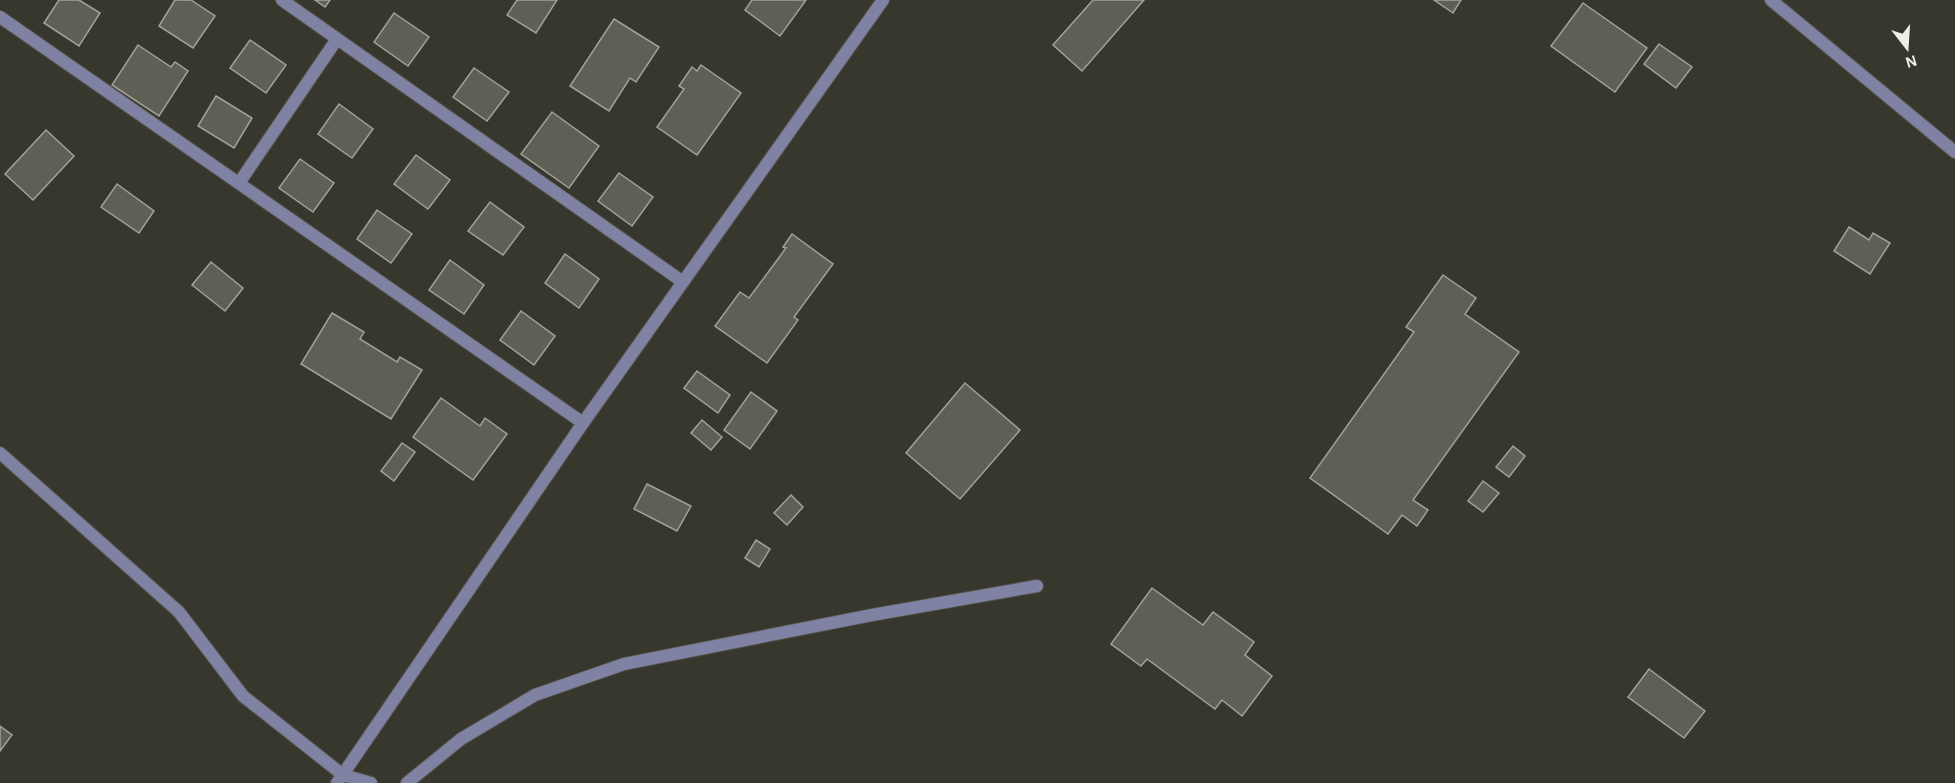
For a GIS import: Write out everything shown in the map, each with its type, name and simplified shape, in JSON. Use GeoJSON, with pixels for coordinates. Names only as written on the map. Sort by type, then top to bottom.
{"type":"FeatureCollection","features":[{"type":"Feature","properties":{"kind":"street"},"geometry":{"type":"LineString","coordinates":[[282,0],[683,282]]}},
{"type":"Feature","properties":{"kind":"street"},"geometry":{"type":"LineString","coordinates":[[340,779],[583,423],[883,0]]}},
{"type":"Feature","properties":{"kind":"street"},"geometry":{"type":"LineString","coordinates":[[1771,0],[1955,152]]}},
{"type":"Feature","properties":{"kind":"street"},"geometry":{"type":"LineString","coordinates":[[0,17],[583,423]]}},
{"type":"Feature","properties":{"kind":"street"},"geometry":{"type":"LineString","coordinates":[[239,183],[337,39]]}},
{"type":"Feature","properties":{"kind":"street"},"geometry":{"type":"LineString","coordinates":[[0,453],[179,612],[243,696],[340,779],[371,783]]}},
{"type":"Feature","properties":{"kind":"street"},"geometry":{"type":"LineString","coordinates":[[407,783],[461,739],[535,695],[624,664],[872,615],[1037,586]]}},
{"type":"Feature","properties":{"kind":"building"},"geometry":{"type":"Polygon","coordinates":[[[59,0],[79,0],[100,13],[79,46],[44,23],[59,0]]]}},
{"type":"Feature","properties":{"kind":"building"},"geometry":{"type":"Polygon","coordinates":[[[175,0],[191,0],[215,16],[193,48],[159,26],[175,0]]]}},
{"type":"Feature","properties":{"kind":"building"},"geometry":{"type":"Polygon","coordinates":[[[315,0],[330,0],[325,7],[315,0]]]}},
{"type":"Feature","properties":{"kind":"building"},"geometry":{"type":"Polygon","coordinates":[[[517,0],[557,0],[536,33],[507,15],[517,0]]]}},
{"type":"Feature","properties":{"kind":"building"},"geometry":{"type":"Polygon","coordinates":[[[752,0],[806,0],[780,36],[745,10],[752,0]]]}},
{"type":"Feature","properties":{"kind":"building"},"geometry":{"type":"Polygon","coordinates":[[[1093,0],[1144,0],[1082,71],[1053,45],[1093,0]]]}},
{"type":"Feature","properties":{"kind":"building"},"geometry":{"type":"Polygon","coordinates":[[[1434,0],[1461,0],[1453,13],[1434,0]]]}},
{"type":"Feature","properties":{"kind":"building"},"geometry":{"type":"Polygon","coordinates":[[[1583,3],[1647,48],[1615,92],[1551,46],[1583,3]]]}},
{"type":"Feature","properties":{"kind":"building"},"geometry":{"type":"Polygon","coordinates":[[[394,13],[429,37],[408,66],[374,42],[394,13]]]}},
{"type":"Feature","properties":{"kind":"building"},"geometry":{"type":"Polygon","coordinates":[[[614,19],[659,47],[636,82],[630,78],[609,111],[570,86],[614,19]]]}},
{"type":"Feature","properties":{"kind":"building"},"geometry":{"type":"Polygon","coordinates":[[[250,40],[286,65],[266,93],[230,68],[250,40]]]}},
{"type":"Feature","properties":{"kind":"building"},"geometry":{"type":"Polygon","coordinates":[[[1659,44],[1692,67],[1676,88],[1644,64],[1659,44]]]}},
{"type":"Feature","properties":{"kind":"building"},"geometry":{"type":"Polygon","coordinates":[[[138,45],[171,67],[175,62],[188,71],[159,116],[112,85],[138,45]]]}},
{"type":"Feature","properties":{"kind":"building"},"geometry":{"type":"Polygon","coordinates":[[[701,65],[741,93],[697,155],[657,127],[684,89],[679,86],[692,67],[697,71],[701,65]]]}},
{"type":"Feature","properties":{"kind":"building"},"geometry":{"type":"Polygon","coordinates":[[[474,68],[509,92],[487,121],[453,97],[474,68]]]}},
{"type":"Feature","properties":{"kind":"building"},"geometry":{"type":"Polygon","coordinates":[[[216,96],[252,118],[234,148],[198,126],[216,96]]]}},
{"type":"Feature","properties":{"kind":"building"},"geometry":{"type":"Polygon","coordinates":[[[339,104],[373,129],[352,158],[318,134],[339,104]]]}},
{"type":"Feature","properties":{"kind":"building"},"geometry":{"type":"Polygon","coordinates":[[[552,112],[599,146],[569,188],[521,154],[552,112]]]}},
{"type":"Feature","properties":{"kind":"building"},"geometry":{"type":"Polygon","coordinates":[[[46,130],[74,156],[33,200],[5,174],[46,130]]]}},
{"type":"Feature","properties":{"kind":"building"},"geometry":{"type":"Polygon","coordinates":[[[416,155],[450,180],[428,209],[394,184],[416,155]]]}},
{"type":"Feature","properties":{"kind":"building"},"geometry":{"type":"Polygon","coordinates":[[[300,159],[334,183],[313,212],[279,188],[300,159]]]}},
{"type":"Feature","properties":{"kind":"building"},"geometry":{"type":"Polygon","coordinates":[[[619,173],[653,197],[632,226],[598,201],[619,173]]]}},
{"type":"Feature","properties":{"kind":"building"},"geometry":{"type":"Polygon","coordinates":[[[117,184],[154,211],[139,233],[101,207],[117,184]]]}},
{"type":"Feature","properties":{"kind":"building"},"geometry":{"type":"Polygon","coordinates":[[[490,202],[524,227],[503,255],[468,231],[490,202]]]}},
{"type":"Feature","properties":{"kind":"building"},"geometry":{"type":"Polygon","coordinates":[[[377,210],[412,234],[391,263],[357,239],[377,210]]]}},
{"type":"Feature","properties":{"kind":"building"},"geometry":{"type":"Polygon","coordinates":[[[1849,227],[1869,240],[1873,233],[1890,243],[1870,274],[1834,251],[1849,227]]]}},
{"type":"Feature","properties":{"kind":"building"},"geometry":{"type":"Polygon","coordinates":[[[792,234],[833,264],[794,317],[798,320],[767,363],[715,326],[740,292],[749,298],[786,248],[783,247],[792,234]]]}},
{"type":"Feature","properties":{"kind":"building"},"geometry":{"type":"Polygon","coordinates":[[[565,254],[599,279],[579,308],[545,283],[565,254]]]}},
{"type":"Feature","properties":{"kind":"building"},"geometry":{"type":"Polygon","coordinates":[[[450,260],[484,285],[464,314],[429,290],[450,260]]]}},
{"type":"Feature","properties":{"kind":"building"},"geometry":{"type":"Polygon","coordinates":[[[211,262],[243,288],[225,311],[192,285],[211,262]]]}},
{"type":"Feature","properties":{"kind":"building"},"geometry":{"type":"Polygon","coordinates":[[[1443,275],[1476,298],[1465,314],[1519,352],[1413,500],[1428,510],[1417,526],[1402,515],[1388,534],[1310,478],[1414,332],[1406,327],[1443,275]]]}},
{"type":"Feature","properties":{"kind":"building"},"geometry":{"type":"Polygon","coordinates":[[[521,311],[555,336],[534,365],[500,340],[521,311]]]}},
{"type":"Feature","properties":{"kind":"building"},"geometry":{"type":"Polygon","coordinates":[[[332,313],[364,332],[360,339],[397,362],[400,357],[422,370],[391,419],[301,364],[332,313]]]}},
{"type":"Feature","properties":{"kind":"building"},"geometry":{"type":"Polygon","coordinates":[[[697,371],[730,395],[718,413],[684,388],[697,371]]]}},
{"type":"Feature","properties":{"kind":"building"},"geometry":{"type":"Polygon","coordinates":[[[965,383],[1020,430],[960,499],[906,453],[965,383]]]}},
{"type":"Feature","properties":{"kind":"building"},"geometry":{"type":"Polygon","coordinates":[[[751,392],[777,411],[750,449],[724,430],[751,392]]]}},
{"type":"Feature","properties":{"kind":"building"},"geometry":{"type":"Polygon","coordinates":[[[441,398],[480,426],[485,418],[507,434],[473,480],[413,437],[441,398]]]}},
{"type":"Feature","properties":{"kind":"building"},"geometry":{"type":"Polygon","coordinates":[[[702,420],[722,437],[711,450],[691,433],[702,420]]]}},
{"type":"Feature","properties":{"kind":"building"},"geometry":{"type":"Polygon","coordinates":[[[402,443],[415,452],[394,481],[381,471],[402,443]]]}},
{"type":"Feature","properties":{"kind":"building"},"geometry":{"type":"Polygon","coordinates":[[[1513,446],[1525,456],[1509,477],[1496,467],[1513,446]]]}},
{"type":"Feature","properties":{"kind":"building"},"geometry":{"type":"Polygon","coordinates":[[[1483,481],[1499,493],[1483,512],[1468,501],[1483,481]]]}},
{"type":"Feature","properties":{"kind":"building"},"geometry":{"type":"Polygon","coordinates":[[[647,484],[691,506],[677,531],[634,509],[647,484]]]}},
{"type":"Feature","properties":{"kind":"building"},"geometry":{"type":"Polygon","coordinates":[[[791,495],[803,507],[787,525],[774,513],[791,495]]]}},
{"type":"Feature","properties":{"kind":"building"},"geometry":{"type":"Polygon","coordinates":[[[756,540],[770,549],[759,567],[745,558],[756,540]]]}},
{"type":"Feature","properties":{"kind":"building"},"geometry":{"type":"Polygon","coordinates":[[[1152,588],[1203,625],[1213,612],[1254,642],[1245,655],[1272,676],[1242,716],[1222,700],[1215,709],[1147,659],[1141,666],[1111,644],[1152,588]]]}},
{"type":"Feature","properties":{"kind":"building"},"geometry":{"type":"Polygon","coordinates":[[[1649,669],[1705,711],[1684,738],[1628,697],[1649,669]]]}},
{"type":"Feature","properties":{"kind":"building"},"geometry":{"type":"Polygon","coordinates":[[[0,726],[12,735],[0,751],[0,726]]]}}]}
